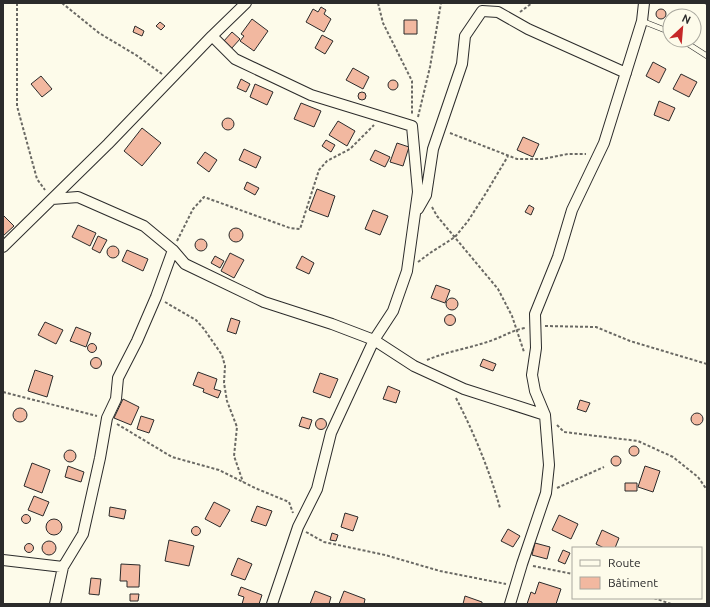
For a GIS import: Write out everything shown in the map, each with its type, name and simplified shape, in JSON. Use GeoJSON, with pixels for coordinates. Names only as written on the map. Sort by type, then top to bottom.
{"type":"FeatureCollection","features":[{"type":"Feature","properties":{"kind":"street"},"geometry":{"type":"LineString","coordinates":[[3,247],[108,144],[212,36],[246,3]]}},
{"type":"Feature","properties":{"kind":"street"},"geometry":{"type":"LineString","coordinates":[[510,604],[546,493],[549,465],[546,416],[535,391],[532,375],[536,348],[535,314],[558,257],[572,210],[604,143],[642,21],[644,3]]}},
{"type":"Feature","properties":{"kind":"street"},"geometry":{"type":"LineString","coordinates":[[415,212],[426,195],[433,149],[462,64],[465,36],[482,11],[498,12],[528,29],[626,73]]}},
{"type":"Feature","properties":{"kind":"street"},"geometry":{"type":"LineString","coordinates":[[212,36],[235,59],[311,95],[412,126],[418,192],[407,271],[393,311],[374,340],[331,433],[317,489],[298,527],[272,604]]}},
{"type":"Feature","properties":{"kind":"street"},"geometry":{"type":"LineString","coordinates":[[52,199],[78,197],[144,226],[173,250],[185,264],[264,302],[332,324],[374,340],[414,366],[464,389],[546,416]]}},
{"type":"Feature","properties":{"kind":"street"},"geometry":{"type":"LineString","coordinates":[[55,604],[63,567],[83,534],[100,458],[107,418],[116,399],[118,378],[138,341],[173,250]]}},
{"type":"Feature","properties":{"kind":"street"},"geometry":{"type":"LineString","coordinates":[[3,560],[63,567]]}},
{"type":"Feature","properties":{"kind":"lane"},"geometry":{"type":"LineString","coordinates":[[642,21],[662,29]]}},
{"type":"Feature","properties":{"kind":"lane"},"geometry":{"type":"LineString","coordinates":[[694,48],[707,56]]}},
{"type":"Feature","properties":{"kind":"path"},"geometry":{"type":"LineString","coordinates":[[17,3],[17,106],[37,179],[52,199]]}},
{"type":"Feature","properties":{"kind":"path"},"geometry":{"type":"LineString","coordinates":[[62,3],[99,33],[136,55],[160,74],[174,76]]}},
{"type":"Feature","properties":{"kind":"path"},"geometry":{"type":"LineString","coordinates":[[378,3],[383,23],[412,81],[412,126]]}},
{"type":"Feature","properties":{"kind":"path"},"geometry":{"type":"LineString","coordinates":[[412,126],[416,123],[430,67],[441,3]]}},
{"type":"Feature","properties":{"kind":"path"},"geometry":{"type":"LineString","coordinates":[[511,19],[532,3]]}},
{"type":"Feature","properties":{"kind":"path"},"geometry":{"type":"LineString","coordinates":[[173,250],[193,209],[204,197],[290,228],[300,229],[319,170],[327,161],[350,149],[381,117]]}},
{"type":"Feature","properties":{"kind":"path"},"geometry":{"type":"LineString","coordinates":[[440,129],[517,159],[542,159],[568,154],[598,155]]}},
{"type":"Feature","properties":{"kind":"path"},"geometry":{"type":"LineString","coordinates":[[407,271],[454,237],[472,216],[508,155]]}},
{"type":"Feature","properties":{"kind":"path"},"geometry":{"type":"LineString","coordinates":[[426,195],[437,216],[498,289],[512,316],[525,356]]}},
{"type":"Feature","properties":{"kind":"path"},"geometry":{"type":"LineString","coordinates":[[156,296],[196,320],[222,355],[225,366],[224,383],[227,401],[237,427],[234,456],[243,482]]}},
{"type":"Feature","properties":{"kind":"path"},"geometry":{"type":"LineString","coordinates":[[3,392],[107,418],[172,457],[218,470],[290,502],[298,527],[324,542],[384,555],[440,571],[515,586]]}},
{"type":"Feature","properties":{"kind":"path"},"geometry":{"type":"LineString","coordinates":[[546,416],[564,432],[638,441],[673,457],[698,477],[707,490]]}},
{"type":"Feature","properties":{"kind":"path"},"geometry":{"type":"LineString","coordinates":[[546,493],[604,467]]}},
{"type":"Feature","properties":{"kind":"path"},"geometry":{"type":"LineString","coordinates":[[522,564],[572,574]]}},
{"type":"Feature","properties":{"kind":"path"},"geometry":{"type":"LineString","coordinates":[[657,599],[671,604]]}},
{"type":"Feature","properties":{"kind":"building"},"geometry":{"type":"Polygon","coordinates":[[[321,7],[326,10],[324,14],[331,19],[324,32],[306,22],[313,9],[318,12],[321,7]]]}},
{"type":"Feature","properties":{"kind":"building"},"geometry":{"type":"Polygon","coordinates":[[[661,9],[662,18],[661,19],[656,14],[661,9]]]}},
{"type":"Feature","properties":{"kind":"building"},"geometry":{"type":"Polygon","coordinates":[[[252,19],[268,31],[254,51],[240,41],[244,36],[241,34],[252,19]]]}},
{"type":"Feature","properties":{"kind":"building"},"geometry":{"type":"Polygon","coordinates":[[[404,20],[417,20],[417,34],[404,34],[404,20]]]}},
{"type":"Feature","properties":{"kind":"building"},"geometry":{"type":"Polygon","coordinates":[[[160,22],[165,26],[161,30],[156,26],[160,22]]]}},
{"type":"Feature","properties":{"kind":"building"},"geometry":{"type":"Polygon","coordinates":[[[135,26],[144,31],[142,36],[133,32],[135,26]]]}},
{"type":"Feature","properties":{"kind":"building"},"geometry":{"type":"Polygon","coordinates":[[[232,32],[240,39],[231,49],[223,42],[232,32]]]}},
{"type":"Feature","properties":{"kind":"building"},"geometry":{"type":"Polygon","coordinates":[[[322,35],[333,41],[325,54],[315,48],[322,35]]]}},
{"type":"Feature","properties":{"kind":"building"},"geometry":{"type":"Polygon","coordinates":[[[653,62],[666,69],[659,83],[646,76],[653,62]]]}},
{"type":"Feature","properties":{"kind":"building"},"geometry":{"type":"Polygon","coordinates":[[[353,68],[369,77],[363,89],[346,80],[353,68]]]}},
{"type":"Feature","properties":{"kind":"building"},"geometry":{"type":"Polygon","coordinates":[[[681,74],[697,82],[689,97],[673,89],[681,74]]]}},
{"type":"Feature","properties":{"kind":"building"},"geometry":{"type":"Polygon","coordinates":[[[41,76],[52,89],[42,97],[31,84],[41,76]]]}},
{"type":"Feature","properties":{"kind":"building"},"geometry":{"type":"Polygon","coordinates":[[[241,79],[250,84],[246,92],[237,88],[241,79]]]}},
{"type":"Feature","properties":{"kind":"building"},"geometry":{"type":"Polygon","coordinates":[[[391,80],[395,80],[397,81],[397,89],[391,90],[388,87],[388,83],[391,80]]]}},
{"type":"Feature","properties":{"kind":"building"},"geometry":{"type":"Polygon","coordinates":[[[255,84],[273,92],[267,105],[250,97],[255,84]]]}},
{"type":"Feature","properties":{"kind":"building"},"geometry":{"type":"Polygon","coordinates":[[[360,92],[364,92],[366,96],[364,100],[360,100],[358,98],[358,94],[360,92]]]}},
{"type":"Feature","properties":{"kind":"building"},"geometry":{"type":"Polygon","coordinates":[[[659,101],[675,108],[669,121],[654,115],[659,101]]]}},
{"type":"Feature","properties":{"kind":"building"},"geometry":{"type":"Polygon","coordinates":[[[301,103],[321,111],[314,127],[294,119],[301,103]]]}},
{"type":"Feature","properties":{"kind":"building"},"geometry":{"type":"Polygon","coordinates":[[[230,118],[233,119],[233,129],[226,130],[223,129],[222,122],[223,119],[230,118]]]}},
{"type":"Feature","properties":{"kind":"building"},"geometry":{"type":"Polygon","coordinates":[[[338,121],[355,131],[347,146],[329,135],[338,121]]]}},
{"type":"Feature","properties":{"kind":"building"},"geometry":{"type":"Polygon","coordinates":[[[142,128],[161,143],[142,166],[124,151],[142,128]]]}},
{"type":"Feature","properties":{"kind":"building"},"geometry":{"type":"Polygon","coordinates":[[[523,137],[539,144],[533,157],[517,150],[523,137]]]}},
{"type":"Feature","properties":{"kind":"building"},"geometry":{"type":"Polygon","coordinates":[[[326,140],[335,145],[331,152],[322,146],[326,140]]]}},
{"type":"Feature","properties":{"kind":"building"},"geometry":{"type":"Polygon","coordinates":[[[397,143],[409,147],[403,166],[390,162],[397,143]]]}},
{"type":"Feature","properties":{"kind":"building"},"geometry":{"type":"Polygon","coordinates":[[[244,149],[261,157],[256,168],[239,160],[244,149]]]}},
{"type":"Feature","properties":{"kind":"building"},"geometry":{"type":"Polygon","coordinates":[[[375,150],[390,157],[385,167],[370,160],[375,150]]]}},
{"type":"Feature","properties":{"kind":"building"},"geometry":{"type":"Polygon","coordinates":[[[205,152],[217,160],[209,172],[197,163],[205,152]]]}},
{"type":"Feature","properties":{"kind":"building"},"geometry":{"type":"Polygon","coordinates":[[[247,182],[259,188],[255,195],[244,189],[247,182]]]}},
{"type":"Feature","properties":{"kind":"building"},"geometry":{"type":"Polygon","coordinates":[[[317,189],[335,196],[328,217],[309,210],[317,189]]]}},
{"type":"Feature","properties":{"kind":"building"},"geometry":{"type":"Polygon","coordinates":[[[529,205],[534,208],[531,215],[525,212],[529,205]]]}},
{"type":"Feature","properties":{"kind":"building"},"geometry":{"type":"Polygon","coordinates":[[[373,210],[388,216],[380,235],[365,229],[373,210]]]}},
{"type":"Feature","properties":{"kind":"building"},"geometry":{"type":"Polygon","coordinates":[[[3,215],[14,226],[3,236],[3,215]]]}},
{"type":"Feature","properties":{"kind":"building"},"geometry":{"type":"Polygon","coordinates":[[[78,225],[96,233],[90,246],[72,237],[78,225]]]}},
{"type":"Feature","properties":{"kind":"building"},"geometry":{"type":"Polygon","coordinates":[[[233,228],[239,228],[243,232],[243,238],[239,242],[233,242],[229,238],[229,232],[233,228]]]}},
{"type":"Feature","properties":{"kind":"building"},"geometry":{"type":"Polygon","coordinates":[[[98,236],[107,240],[100,253],[92,249],[98,236]]]}},
{"type":"Feature","properties":{"kind":"building"},"geometry":{"type":"Polygon","coordinates":[[[201,239],[205,241],[207,245],[205,249],[201,251],[197,249],[195,245],[197,241],[201,239]]]}},
{"type":"Feature","properties":{"kind":"building"},"geometry":{"type":"Polygon","coordinates":[[[111,246],[115,246],[119,252],[115,258],[111,258],[107,254],[107,250],[111,246]]]}},
{"type":"Feature","properties":{"kind":"building"},"geometry":{"type":"Polygon","coordinates":[[[127,250],[148,259],[143,271],[122,261],[127,250]]]}},
{"type":"Feature","properties":{"kind":"building"},"geometry":{"type":"Polygon","coordinates":[[[230,253],[244,260],[234,278],[221,271],[230,253]]]}},
{"type":"Feature","properties":{"kind":"building"},"geometry":{"type":"Polygon","coordinates":[[[215,256],[224,261],[220,268],[211,263],[215,256]]]}},
{"type":"Feature","properties":{"kind":"building"},"geometry":{"type":"Polygon","coordinates":[[[302,256],[314,263],[309,274],[296,268],[302,256]]]}},
{"type":"Feature","properties":{"kind":"building"},"geometry":{"type":"Polygon","coordinates":[[[436,285],[450,290],[445,303],[431,298],[436,285]]]}},
{"type":"Feature","properties":{"kind":"building"},"geometry":{"type":"Polygon","coordinates":[[[454,298],[457,299],[457,309],[450,310],[447,309],[446,302],[447,299],[454,298]]]}},
{"type":"Feature","properties":{"kind":"building"},"geometry":{"type":"Polygon","coordinates":[[[450,314],[454,316],[456,320],[454,324],[450,326],[446,324],[444,320],[446,316],[450,314]]]}},
{"type":"Feature","properties":{"kind":"building"},"geometry":{"type":"Polygon","coordinates":[[[231,318],[240,321],[236,334],[227,331],[231,318]]]}},
{"type":"Feature","properties":{"kind":"building"},"geometry":{"type":"Polygon","coordinates":[[[45,322],[63,330],[56,344],[38,335],[45,322]]]}},
{"type":"Feature","properties":{"kind":"building"},"geometry":{"type":"Polygon","coordinates":[[[76,327],[91,333],[86,347],[70,341],[76,327]]]}},
{"type":"Feature","properties":{"kind":"building"},"geometry":{"type":"Polygon","coordinates":[[[90,344],[94,344],[96,348],[94,352],[90,352],[88,350],[88,346],[90,344]]]}},
{"type":"Feature","properties":{"kind":"building"},"geometry":{"type":"Polygon","coordinates":[[[94,358],[98,358],[100,359],[100,367],[94,368],[91,365],[91,361],[94,358]]]}},
{"type":"Feature","properties":{"kind":"building"},"geometry":{"type":"Polygon","coordinates":[[[483,359],[496,364],[493,371],[480,366],[483,359]]]}},
{"type":"Feature","properties":{"kind":"building"},"geometry":{"type":"Polygon","coordinates":[[[35,370],[53,376],[47,397],[28,391],[35,370]]]}},
{"type":"Feature","properties":{"kind":"building"},"geometry":{"type":"Polygon","coordinates":[[[198,372],[217,379],[214,389],[221,391],[218,398],[203,392],[204,389],[193,385],[198,372]]]}},
{"type":"Feature","properties":{"kind":"building"},"geometry":{"type":"Polygon","coordinates":[[[320,373],[338,379],[330,398],[313,392],[320,373]]]}},
{"type":"Feature","properties":{"kind":"building"},"geometry":{"type":"Polygon","coordinates":[[[388,386],[400,391],[396,403],[383,399],[388,386]]]}},
{"type":"Feature","properties":{"kind":"building"},"geometry":{"type":"Polygon","coordinates":[[[123,399],[139,407],[131,425],[114,418],[123,399]]]}},
{"type":"Feature","properties":{"kind":"building"},"geometry":{"type":"Polygon","coordinates":[[[580,400],[590,403],[586,412],[577,409],[580,400]]]}},
{"type":"Feature","properties":{"kind":"building"},"geometry":{"type":"Polygon","coordinates":[[[20,408],[25,410],[27,415],[25,420],[20,422],[15,420],[13,415],[15,410],[20,408]]]}},
{"type":"Feature","properties":{"kind":"building"},"geometry":{"type":"Polygon","coordinates":[[[697,413],[701,415],[703,419],[701,423],[697,425],[693,423],[691,419],[693,415],[697,413]]]}},
{"type":"Feature","properties":{"kind":"building"},"geometry":{"type":"Polygon","coordinates":[[[141,416],[154,420],[149,433],[137,429],[141,416]]]}},
{"type":"Feature","properties":{"kind":"building"},"geometry":{"type":"Polygon","coordinates":[[[302,417],[312,420],[309,429],[299,426],[302,417]]]}},
{"type":"Feature","properties":{"kind":"building"},"geometry":{"type":"Polygon","coordinates":[[[319,419],[323,419],[325,420],[325,428],[319,429],[316,426],[316,422],[319,419]]]}},
{"type":"Feature","properties":{"kind":"building"},"geometry":{"type":"Polygon","coordinates":[[[632,446],[636,446],[638,447],[638,455],[632,456],[629,453],[629,449],[632,446]]]}},
{"type":"Feature","properties":{"kind":"building"},"geometry":{"type":"Polygon","coordinates":[[[72,450],[75,451],[75,461],[68,462],[65,461],[64,454],[65,451],[72,450]]]}},
{"type":"Feature","properties":{"kind":"building"},"geometry":{"type":"Polygon","coordinates":[[[614,456],[618,456],[620,457],[620,465],[614,466],[611,463],[611,459],[614,456]]]}},
{"type":"Feature","properties":{"kind":"building"},"geometry":{"type":"Polygon","coordinates":[[[32,463],[50,470],[42,493],[24,486],[32,463]]]}},
{"type":"Feature","properties":{"kind":"building"},"geometry":{"type":"Polygon","coordinates":[[[68,466],[84,472],[81,482],[65,477],[68,466]]]}},
{"type":"Feature","properties":{"kind":"building"},"geometry":{"type":"Polygon","coordinates":[[[645,466],[660,471],[653,492],[638,487],[645,466]]]}},
{"type":"Feature","properties":{"kind":"building"},"geometry":{"type":"Polygon","coordinates":[[[625,483],[637,483],[637,491],[625,491],[625,483]]]}},
{"type":"Feature","properties":{"kind":"building"},"geometry":{"type":"Polygon","coordinates":[[[34,496],[49,502],[43,516],[28,510],[34,496]]]}},
{"type":"Feature","properties":{"kind":"building"},"geometry":{"type":"Polygon","coordinates":[[[214,502],[230,510],[220,527],[205,519],[214,502]]]}},
{"type":"Feature","properties":{"kind":"building"},"geometry":{"type":"Polygon","coordinates":[[[257,506],[272,511],[266,526],[251,521],[257,506]]]}},
{"type":"Feature","properties":{"kind":"building"},"geometry":{"type":"Polygon","coordinates":[[[110,507],[126,510],[124,519],[109,516],[110,507]]]}},
{"type":"Feature","properties":{"kind":"building"},"geometry":{"type":"Polygon","coordinates":[[[345,513],[358,517],[353,531],[341,527],[345,513]]]}},
{"type":"Feature","properties":{"kind":"building"},"geometry":{"type":"Polygon","coordinates":[[[26,514],[31,519],[26,524],[21,519],[26,514]]]}},
{"type":"Feature","properties":{"kind":"building"},"geometry":{"type":"Polygon","coordinates":[[[559,515],[578,524],[571,539],[552,530],[559,515]]]}},
{"type":"Feature","properties":{"kind":"building"},"geometry":{"type":"Polygon","coordinates":[[[54,519],[60,521],[62,527],[60,533],[54,535],[48,533],[46,527],[48,521],[54,519]]]}},
{"type":"Feature","properties":{"kind":"building"},"geometry":{"type":"Polygon","coordinates":[[[196,526],[201,531],[196,536],[191,531],[196,526]]]}},
{"type":"Feature","properties":{"kind":"building"},"geometry":{"type":"Polygon","coordinates":[[[508,529],[520,536],[513,547],[501,541],[508,529]]]}},
{"type":"Feature","properties":{"kind":"building"},"geometry":{"type":"Polygon","coordinates":[[[602,530],[619,538],[615,547],[602,547],[596,544],[602,530]]]}},
{"type":"Feature","properties":{"kind":"building"},"geometry":{"type":"Polygon","coordinates":[[[332,533],[338,535],[336,541],[330,540],[332,533]]]}},
{"type":"Feature","properties":{"kind":"building"},"geometry":{"type":"Polygon","coordinates":[[[169,540],[194,546],[189,566],[165,561],[169,540]]]}},
{"type":"Feature","properties":{"kind":"building"},"geometry":{"type":"Polygon","coordinates":[[[49,541],[54,543],[56,548],[54,553],[49,555],[44,553],[42,548],[44,543],[49,541]]]}},
{"type":"Feature","properties":{"kind":"building"},"geometry":{"type":"Polygon","coordinates":[[[29,543],[34,548],[29,553],[24,548],[29,543]]]}},
{"type":"Feature","properties":{"kind":"building"},"geometry":{"type":"Polygon","coordinates":[[[535,543],[550,547],[547,559],[532,555],[535,543]]]}},
{"type":"Feature","properties":{"kind":"building"},"geometry":{"type":"Polygon","coordinates":[[[563,550],[570,553],[565,564],[558,561],[563,550]]]}},
{"type":"Feature","properties":{"kind":"building"},"geometry":{"type":"Polygon","coordinates":[[[238,558],[252,564],[245,580],[231,575],[238,558]]]}},
{"type":"Feature","properties":{"kind":"building"},"geometry":{"type":"Polygon","coordinates":[[[121,564],[140,565],[139,587],[127,587],[127,581],[120,581],[121,564]]]}},
{"type":"Feature","properties":{"kind":"building"},"geometry":{"type":"Polygon","coordinates":[[[91,578],[101,579],[99,595],[89,594],[91,578]]]}},
{"type":"Feature","properties":{"kind":"building"},"geometry":{"type":"Polygon","coordinates":[[[539,582],[561,589],[556,604],[527,604],[531,592],[535,594],[539,582]]]}},
{"type":"Feature","properties":{"kind":"building"},"geometry":{"type":"Polygon","coordinates":[[[241,587],[262,595],[259,604],[242,604],[244,597],[238,595],[241,587]]]}},
{"type":"Feature","properties":{"kind":"building"},"geometry":{"type":"Polygon","coordinates":[[[315,591],[331,597],[329,604],[310,604],[315,591]]]}},
{"type":"Feature","properties":{"kind":"building"},"geometry":{"type":"Polygon","coordinates":[[[344,591],[365,599],[364,604],[339,604],[344,591]]]}},
{"type":"Feature","properties":{"kind":"building"},"geometry":{"type":"Polygon","coordinates":[[[130,594],[139,594],[138,601],[130,601],[130,594]]]}},
{"type":"Feature","properties":{"kind":"building"},"geometry":{"type":"Polygon","coordinates":[[[465,596],[482,602],[482,604],[463,604],[465,596]]]}}]}
